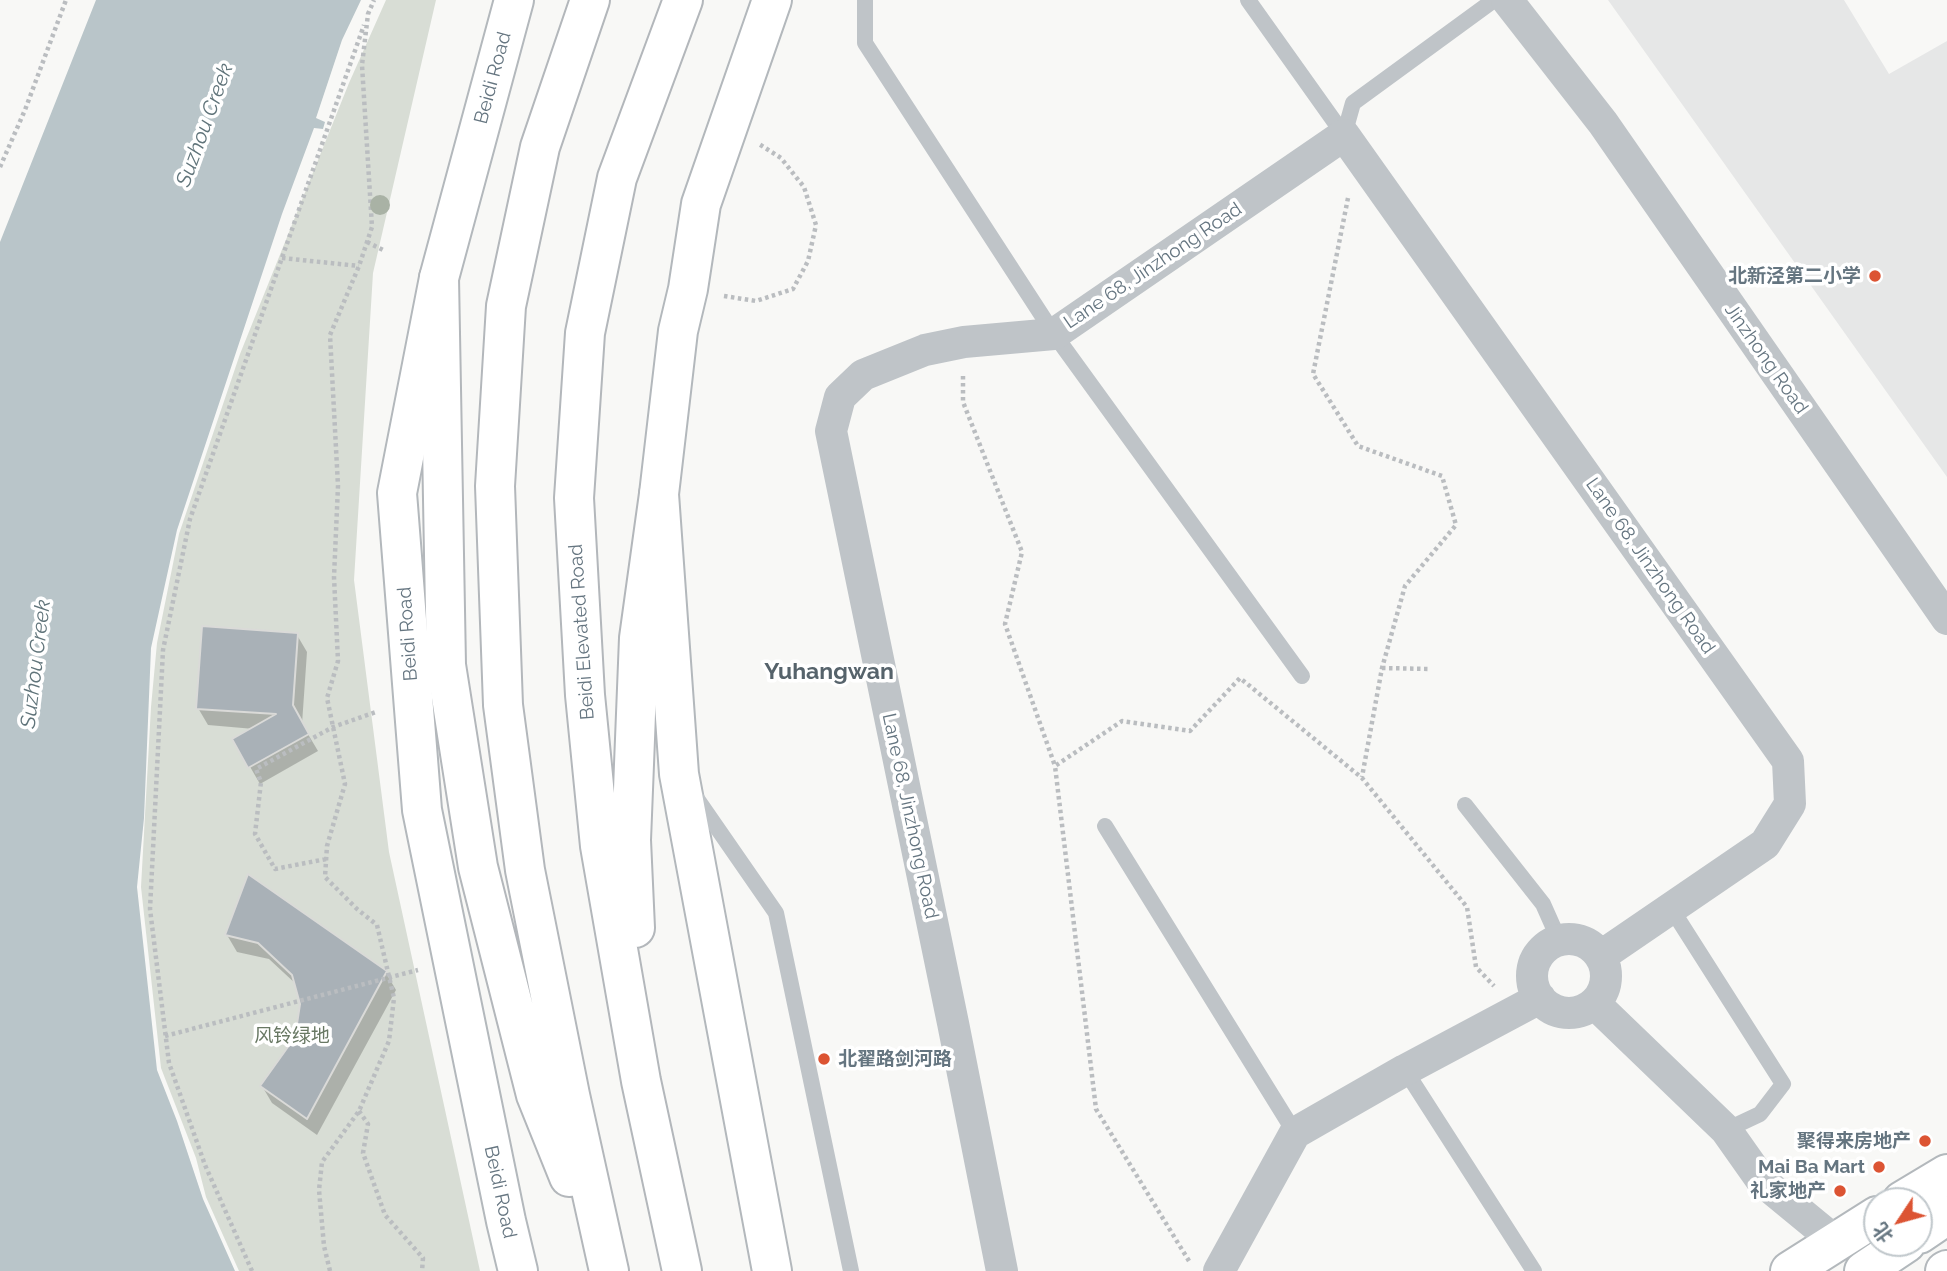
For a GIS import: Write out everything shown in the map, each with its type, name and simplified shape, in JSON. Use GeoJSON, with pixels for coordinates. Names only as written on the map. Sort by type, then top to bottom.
{"type":"FeatureCollection","features":[{"type":"Feature","properties":{"kind":"main road","name":"Beidi Road"},"geometry":{"type":"LineString","coordinates":[[514,0],[439,278],[397,493],[422,810],[518,1271]]}},
{"type":"Feature","properties":{"kind":"main road"},"geometry":{"type":"LineString","coordinates":[[590,0],[540,147],[506,306],[495,486],[503,705],[525,870],[608,1271]]}},
{"type":"Feature","properties":{"kind":"main road","name":"Beidi Elevated Road"},"geometry":{"type":"LineString","coordinates":[[682,1271],[641,1081],[600,846],[585,695],[574,498],[585,333],[617,178],[683,0]]}},
{"type":"Feature","properties":{"kind":"main road"},"geometry":{"type":"LineString","coordinates":[[641,1081],[631,840],[639,638],[678,331],[688,289],[701,204],[772,0]]}},
{"type":"Feature","properties":{"kind":"main road"},"geometry":{"type":"LineString","coordinates":[[439,278],[446,665],[476,853],[536,1095],[608,1271]]}},
{"type":"Feature","properties":{"kind":"main road"},"geometry":{"type":"LineString","coordinates":[[659,494],[679,774],[772,1271]]}},
{"type":"Feature","properties":{"kind":"main road"},"geometry":{"type":"LineString","coordinates":[[1925,1187],[1947,1174]]}},
{"type":"Feature","properties":{"kind":"main road"},"geometry":{"type":"LineString","coordinates":[[1790,1271],[1863,1224]]}},
{"type":"Feature","properties":{"kind":"main road"},"geometry":{"type":"LineString","coordinates":[[1864,1271],[1885,1257]]}},
{"type":"Feature","properties":{"kind":"street","name":"Jinzhong Road"},"geometry":{"type":"LineString","coordinates":[[1507,0],[1603,123],[1947,619]]}},
{"type":"Feature","properties":{"kind":"street","name":"Lane 68, Jinzhong Road"},"geometry":{"type":"LineString","coordinates":[[1002,1271],[831,432],[840,397],[863,375],[925,350],[964,342],[1054,334],[1351,145],[1788,761],[1790,804],[1765,844],[1601,956]]}},
{"type":"Feature","properties":{"kind":"street"},"geometry":{"type":"LineString","coordinates":[[1214,1270],[1295,1133],[1529,1004],[1543,1002],[1554,1010],[1579,1012],[1594,1003],[1605,986],[1606,973],[1601,956],[1585,942],[1572,938],[1548,945],[1538,954],[1533,966],[1535,992],[1529,1004]]}},
{"type":"Feature","properties":{"kind":"street"},"geometry":{"type":"LineString","coordinates":[[1594,1003],[1726,1130],[1762,1181],[1835,1241]]}},
{"type":"Feature","properties":{"kind":"lane"},"geometry":{"type":"LineString","coordinates":[[865,0],[865,43],[1054,334],[1302,676]]}},
{"type":"Feature","properties":{"kind":"lane"},"geometry":{"type":"LineString","coordinates":[[1248,0],[1351,145]]}},
{"type":"Feature","properties":{"kind":"lane"},"geometry":{"type":"LineString","coordinates":[[1351,145],[1353,103],[1494,0]]}},
{"type":"Feature","properties":{"kind":"lane"},"geometry":{"type":"LineString","coordinates":[[679,774],[776,913],[850,1271]]}},
{"type":"Feature","properties":{"kind":"lane"},"geometry":{"type":"LineString","coordinates":[[1465,805],[1543,904],[1559,940]]}},
{"type":"Feature","properties":{"kind":"lane"},"geometry":{"type":"LineString","coordinates":[[1105,826],[1295,1133]]}},
{"type":"Feature","properties":{"kind":"lane"},"geometry":{"type":"LineString","coordinates":[[1671,908],[1783,1084],[1760,1114],[1726,1130]]}},
{"type":"Feature","properties":{"kind":"lane"},"geometry":{"type":"LineString","coordinates":[[1405,1070],[1534,1271]]}},
{"type":"Feature","properties":{"kind":"path"},"geometry":{"type":"LineString","coordinates":[[0,167],[25,110],[66,0]]}},
{"type":"Feature","properties":{"kind":"path"},"geometry":{"type":"LineString","coordinates":[[252,1271],[205,1164],[169,1063],[165,1037],[150,912],[163,650],[190,519],[374,0]]}},
{"type":"Feature","properties":{"kind":"path"},"geometry":{"type":"LineString","coordinates":[[330,1271],[324,1246],[319,1190],[322,1162],[359,1111],[389,1041],[394,998],[377,925],[325,877],[327,846],[345,784],[327,698],[338,660],[334,577],[338,486],[330,335],[372,227],[362,65],[368,14]]}},
{"type":"Feature","properties":{"kind":"path"},"geometry":{"type":"LineString","coordinates":[[688,289],[756,300],[793,289],[808,261],[816,225],[804,187],[781,158],[752,141],[726,131]]}},
{"type":"Feature","properties":{"kind":"path"},"geometry":{"type":"LineString","coordinates":[[1351,145],[1313,374],[1358,446],[1442,476],[1456,525],[1405,586],[1382,668],[1362,778]]}},
{"type":"Feature","properties":{"kind":"path"},"geometry":{"type":"LineString","coordinates":[[367,242],[385,251]]}},
{"type":"Feature","properties":{"kind":"path"},"geometry":{"type":"LineString","coordinates":[[282,258],[359,266]]}},
{"type":"Feature","properties":{"kind":"path"},"geometry":{"type":"LineString","coordinates":[[964,342],[963,402],[1022,552],[1005,624],[1055,766],[1096,1109],[1214,1270]]}},
{"type":"Feature","properties":{"kind":"path"},"geometry":{"type":"LineString","coordinates":[[1382,668],[1430,669]]}},
{"type":"Feature","properties":{"kind":"path"},"geometry":{"type":"LineString","coordinates":[[1055,766],[1122,720],[1190,731],[1240,678],[1362,778],[1467,907],[1476,967],[1529,1004]]}},
{"type":"Feature","properties":{"kind":"path"},"geometry":{"type":"LineString","coordinates":[[326,859],[275,869],[255,834],[261,782],[256,769],[333,727],[376,712]]}},
{"type":"Feature","properties":{"kind":"path"},"geometry":{"type":"LineString","coordinates":[[165,1037],[421,970]]}},
{"type":"Feature","properties":{"kind":"path"},"geometry":{"type":"LineString","coordinates":[[359,1111],[368,1124],[363,1153],[385,1215],[423,1258],[422,1271]]}},
{"type":"Feature","properties":{"kind":"shaded area","name":"北新泾第二小学"},"geometry":{"type":"Polygon","coordinates":[[[1608,0],[1844,0],[1889,74],[1947,41],[1947,477],[1608,0]]]}},
{"type":"Feature","properties":{"kind":"green space","name":"风铃绿地"},"geometry":{"type":"Polygon","coordinates":[[[386,0],[436,0],[373,273],[354,580],[389,852],[480,1271],[239,1271],[206,1197],[196,1158],[161,1068],[141,887],[157,643],[179,534],[240,354],[349,83],[386,0]]]}},
{"type":"Feature","properties":{"kind":"water","name":"Suzhou Creek"},"geometry":{"type":"Polygon","coordinates":[[[96,0],[361,0],[342,40],[316,118],[325,122],[323,129],[314,128],[282,214],[177,530],[151,648],[144,818],[137,887],[157,1070],[203,1199],[235,1271],[0,1271],[0,242],[96,0]]]}},
{"type":"Feature","properties":{"kind":"building"},"geometry":{"type":"Polygon","coordinates":[[[202,626],[298,633],[293,705],[309,734],[248,768],[232,739],[276,714],[196,709],[202,626]]]}},
{"type":"Feature","properties":{"kind":"building"},"geometry":{"type":"Polygon","coordinates":[[[248,874],[387,971],[307,1119],[260,1086],[295,1037],[300,1004],[292,975],[258,943],[225,935],[248,874]]]}},
{"type":"Feature","properties":{"kind":"place","name":"北新泾第二小学"},"geometry":{"type":"Point","coordinates":[1875,276]}},
{"type":"Feature","properties":{"kind":"place","name":"北翟路剑河路"},"geometry":{"type":"Point","coordinates":[824,1059]}},
{"type":"Feature","properties":{"kind":"place","name":"聚得来房地产"},"geometry":{"type":"Point","coordinates":[1925,1141]}},
{"type":"Feature","properties":{"kind":"place","name":"Mai Ba Mart"},"geometry":{"type":"Point","coordinates":[1879,1167]}},
{"type":"Feature","properties":{"kind":"place","name":"礼家地产"},"geometry":{"type":"Point","coordinates":[1840,1191]}},
{"type":"Feature","properties":{"kind":"district","name":"Yuhangwan"},"geometry":{"type":"Point","coordinates":[829,672]}}]}
